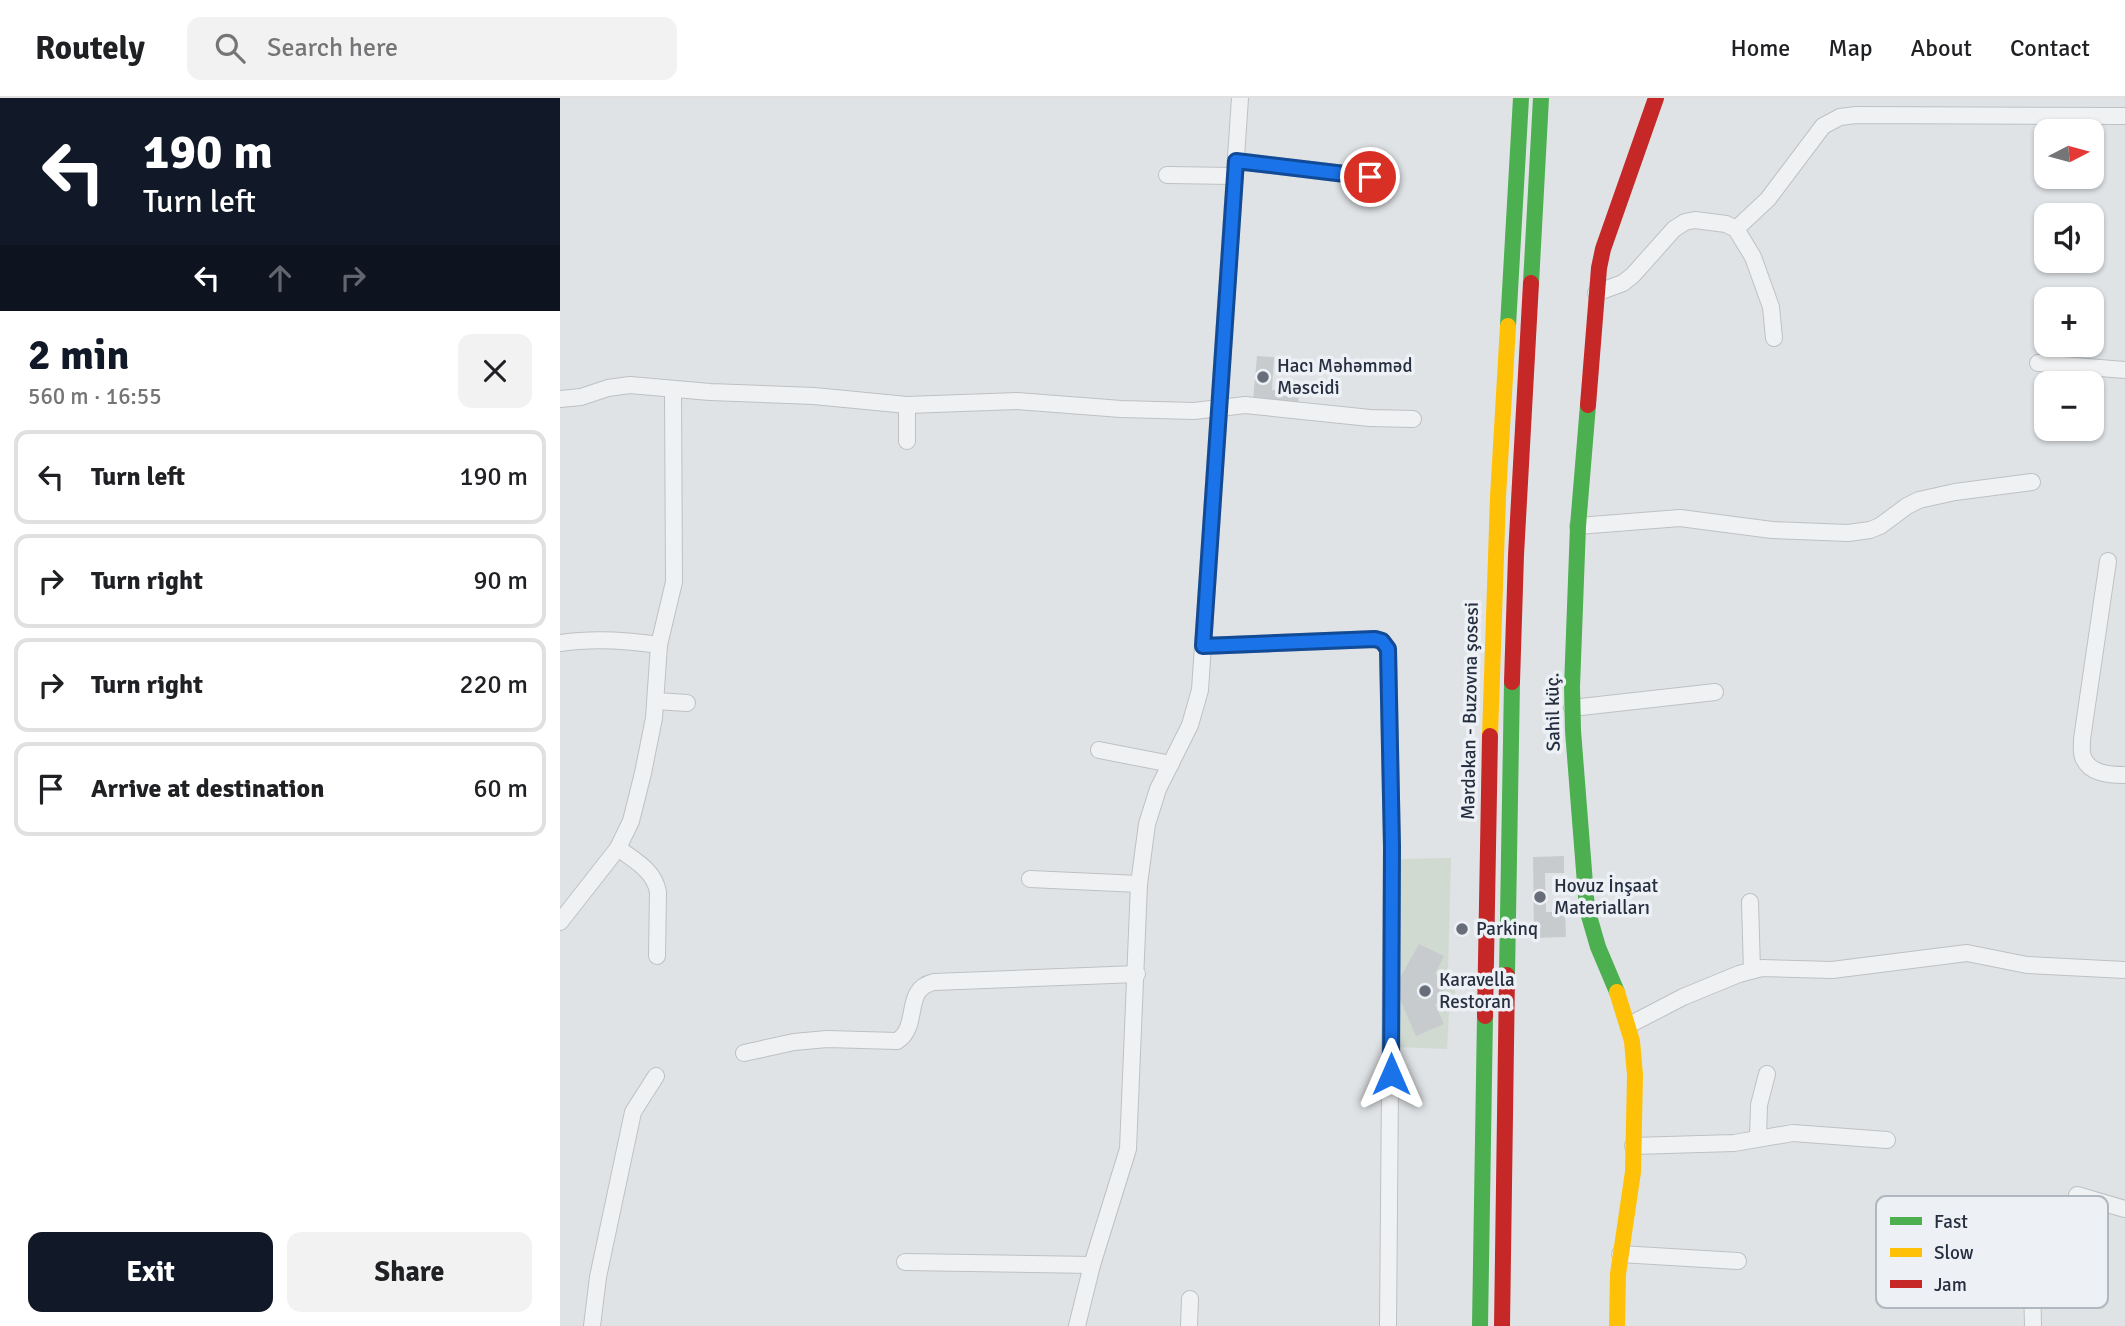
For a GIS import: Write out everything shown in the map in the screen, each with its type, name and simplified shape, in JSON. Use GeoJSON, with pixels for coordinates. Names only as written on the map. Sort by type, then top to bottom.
{"type":"FeatureCollection","features":[{"type":"Feature","properties":{"kind":"main road","name":"Mərdəkan - Buzovna şosesi"},"geometry":{"type":"LineString","coordinates":[[1480,1326],[1495,568],[1521,98]]}},
{"type":"Feature","properties":{"kind":"main road","name":"Mərdəkan - Buzovna şosesi"},"geometry":{"type":"LineString","coordinates":[[1502,1326],[1510,741],[1515,581],[1541,98]]}},
{"type":"Feature","properties":{"kind":"main road","name":"Sahil küç."},"geometry":{"type":"LineString","coordinates":[[1617,1326],[1615,1293],[1631,1188],[1635,1065],[1629,1025],[1594,938],[1587,909],[1572,708],[1578,526],[1596,293],[1603,249],[1656,98]]}},
{"type":"Feature","properties":{"kind":"street"},"geometry":{"type":"LineString","coordinates":[[1077,1326],[1128,1149],[1139,884],[1144,843],[1151,810],[1184,741],[1200,690],[1240,98]]}},
{"type":"Feature","properties":{"kind":"street"},"geometry":{"type":"LineString","coordinates":[[1736,229],[1768,199],[1823,126],[1840,117],[2125,117]]}},
{"type":"Feature","properties":{"kind":"street"},"geometry":{"type":"LineString","coordinates":[[1167,175],[1235,169],[1370,177]]}},
{"type":"Feature","properties":{"kind":"street"},"geometry":{"type":"LineString","coordinates":[[1596,293],[1623,284],[1674,229],[1685,222],[1695,220],[1726,224],[1736,229],[1753,257],[1771,307],[1774,338]]}},
{"type":"Feature","properties":{"kind":"street"},"geometry":{"type":"LineString","coordinates":[[2038,363],[2125,370]]}},
{"type":"Feature","properties":{"kind":"street"},"geometry":{"type":"LineString","coordinates":[[560,399],[581,397],[620,386],[814,396],[906,405],[1017,401],[1121,409],[1194,411],[1245,405],[1370,418],[1413,419]]}},
{"type":"Feature","properties":{"kind":"street"},"geometry":{"type":"LineString","coordinates":[[560,922],[626,834],[635,806],[654,718],[659,645],[674,582],[673,390]]}},
{"type":"Feature","properties":{"kind":"street"},"geometry":{"type":"LineString","coordinates":[[906,405],[907,441]]}},
{"type":"Feature","properties":{"kind":"street"},"geometry":{"type":"LineString","coordinates":[[1578,526],[1680,518],[1772,530],[1848,533],[1880,527],[1919,500],[1955,492],[2032,482]]}},
{"type":"Feature","properties":{"kind":"street"},"geometry":{"type":"LineString","coordinates":[[2108,561],[2082,739],[2083,757],[2090,767],[2103,774],[2125,775]]}},
{"type":"Feature","properties":{"kind":"street"},"geometry":{"type":"LineString","coordinates":[[1203,646],[1375,639],[1382,641],[1388,649],[1392,847],[1388,1326]]}},
{"type":"Feature","properties":{"kind":"street"},"geometry":{"type":"LineString","coordinates":[[560,643],[576,640],[624,640],[659,645]]}},
{"type":"Feature","properties":{"kind":"street"},"geometry":{"type":"LineString","coordinates":[[1572,708],[1715,692]]}},
{"type":"Feature","properties":{"kind":"street"},"geometry":{"type":"LineString","coordinates":[[656,701],[687,703]]}},
{"type":"Feature","properties":{"kind":"street"},"geometry":{"type":"LineString","coordinates":[[1099,750],[1171,764]]}},
{"type":"Feature","properties":{"kind":"street"},"geometry":{"type":"LineString","coordinates":[[618,848],[652,874],[656,882],[657,956]]}},
{"type":"Feature","properties":{"kind":"street"},"geometry":{"type":"LineString","coordinates":[[1030,879],[1139,884]]}},
{"type":"Feature","properties":{"kind":"street"},"geometry":{"type":"LineString","coordinates":[[1750,902],[1752,970]]}},
{"type":"Feature","properties":{"kind":"street"},"geometry":{"type":"LineString","coordinates":[[1629,1025],[1670,1003],[1752,970],[1832,970],[1967,953],[2027,965],[2125,970]]}},
{"type":"Feature","properties":{"kind":"street"},"geometry":{"type":"LineString","coordinates":[[744,1053],[794,1042],[827,1039],[897,1041],[908,1029],[918,991],[924,985],[934,982],[1137,974]]}},
{"type":"Feature","properties":{"kind":"street"},"geometry":{"type":"LineString","coordinates":[[1758,1138],[1759,1105],[1767,1074]]}},
{"type":"Feature","properties":{"kind":"street"},"geometry":{"type":"LineString","coordinates":[[592,1326],[598,1277],[633,1112],[656,1076]]}},
{"type":"Feature","properties":{"kind":"street"},"geometry":{"type":"LineString","coordinates":[[1633,1146],[1734,1143],[1793,1133],[1887,1140]]}},
{"type":"Feature","properties":{"kind":"street"},"geometry":{"type":"LineString","coordinates":[[2108,1204],[2125,1209]]}},
{"type":"Feature","properties":{"kind":"street"},"geometry":{"type":"LineString","coordinates":[[1620,1254],[1738,1261]]}},
{"type":"Feature","properties":{"kind":"street"},"geometry":{"type":"LineString","coordinates":[[905,1262],[1093,1265]]}},
{"type":"Feature","properties":{"kind":"street"},"geometry":{"type":"LineString","coordinates":[[1189,1326],[1190,1299]]}},
{"type":"Feature","properties":{"kind":"street"},"geometry":{"type":"LineString","coordinates":[[2033,1308],[2033,1326]]}},
{"type":"Feature","properties":{"kind":"shaded area"},"geometry":{"type":"Polygon","coordinates":[[[1451,858],[1448,972],[1454,982],[1456,999],[1449,1013],[1447,1049],[1396,1047],[1399,859],[1451,858]]]}},
{"type":"Feature","properties":{"kind":"building"},"geometry":{"type":"Polygon","coordinates":[[[1257,356],[1274,357],[1272,390],[1299,392],[1298,404],[1253,400],[1257,356]]]}},
{"type":"Feature","properties":{"kind":"building"},"geometry":{"type":"Polygon","coordinates":[[[1564,856],[1564,873],[1545,873],[1546,912],[1565,912],[1566,937],[1534,938],[1533,857],[1564,856]]]}},
{"type":"Feature","properties":{"kind":"building"},"geometry":{"type":"Polygon","coordinates":[[[1419,944],[1444,956],[1435,974],[1444,984],[1443,997],[1435,1005],[1444,1024],[1416,1036],[1400,999],[1400,978],[1419,944]]]}},
{"type":"Feature","properties":{"kind":"traffic: fast"},"geometry":{"type":"LineString","coordinates":[[1508,326],[1521,98]]}},
{"type":"Feature","properties":{"kind":"traffic: fast"},"geometry":{"type":"LineString","coordinates":[[1531,283],[1541,98]]}},
{"type":"Feature","properties":{"kind":"traffic: fast"},"geometry":{"type":"LineString","coordinates":[[1588,405],[1578,526],[1573,731],[1587,909],[1598,947],[1617,992]]}},
{"type":"Feature","properties":{"kind":"traffic: fast"},"geometry":{"type":"LineString","coordinates":[[1507,975],[1512,682]]}},
{"type":"Feature","properties":{"kind":"traffic: fast"},"geometry":{"type":"LineString","coordinates":[[1480,1326],[1485,1016]]}},
{"type":"Feature","properties":{"kind":"traffic: slow"},"geometry":{"type":"LineString","coordinates":[[1490,736],[1498,497],[1508,326]]}},
{"type":"Feature","properties":{"kind":"traffic: slow"},"geometry":{"type":"LineString","coordinates":[[1617,992],[1632,1041],[1635,1075],[1633,1172],[1618,1274],[1617,1326]]}},
{"type":"Feature","properties":{"kind":"traffic: jam"},"geometry":{"type":"LineString","coordinates":[[1588,405],[1599,268],[1603,249],[1656,98]]}},
{"type":"Feature","properties":{"kind":"traffic: jam"},"geometry":{"type":"LineString","coordinates":[[1512,682],[1531,283]]}},
{"type":"Feature","properties":{"kind":"traffic: jam"},"geometry":{"type":"LineString","coordinates":[[1485,1016],[1490,736]]}},
{"type":"Feature","properties":{"kind":"traffic: jam"},"geometry":{"type":"LineString","coordinates":[[1502,1326],[1507,975]]}},
{"type":"Feature","properties":{"kind":"place","name":"Hacı Məhəmməd Məscidi"},"geometry":{"type":"Point","coordinates":[1263,377]}},
{"type":"Feature","properties":{"kind":"place","name":"Hovuz İnşaat Materialları"},"geometry":{"type":"Point","coordinates":[1540,897]}},
{"type":"Feature","properties":{"kind":"place","name":"Parkinq"},"geometry":{"type":"Point","coordinates":[1462,929]}},
{"type":"Feature","properties":{"kind":"place","name":"Karavella Restoran"},"geometry":{"type":"Point","coordinates":[1425,991]}},
{"type":"Feature","properties":{"kind":"route"},"geometry":{"type":"LineString","coordinates":[[1370,177],[1236,161],[1203,646],[1375,639],[1382,641],[1388,649],[1392,847],[1391,1074]]}}]}
